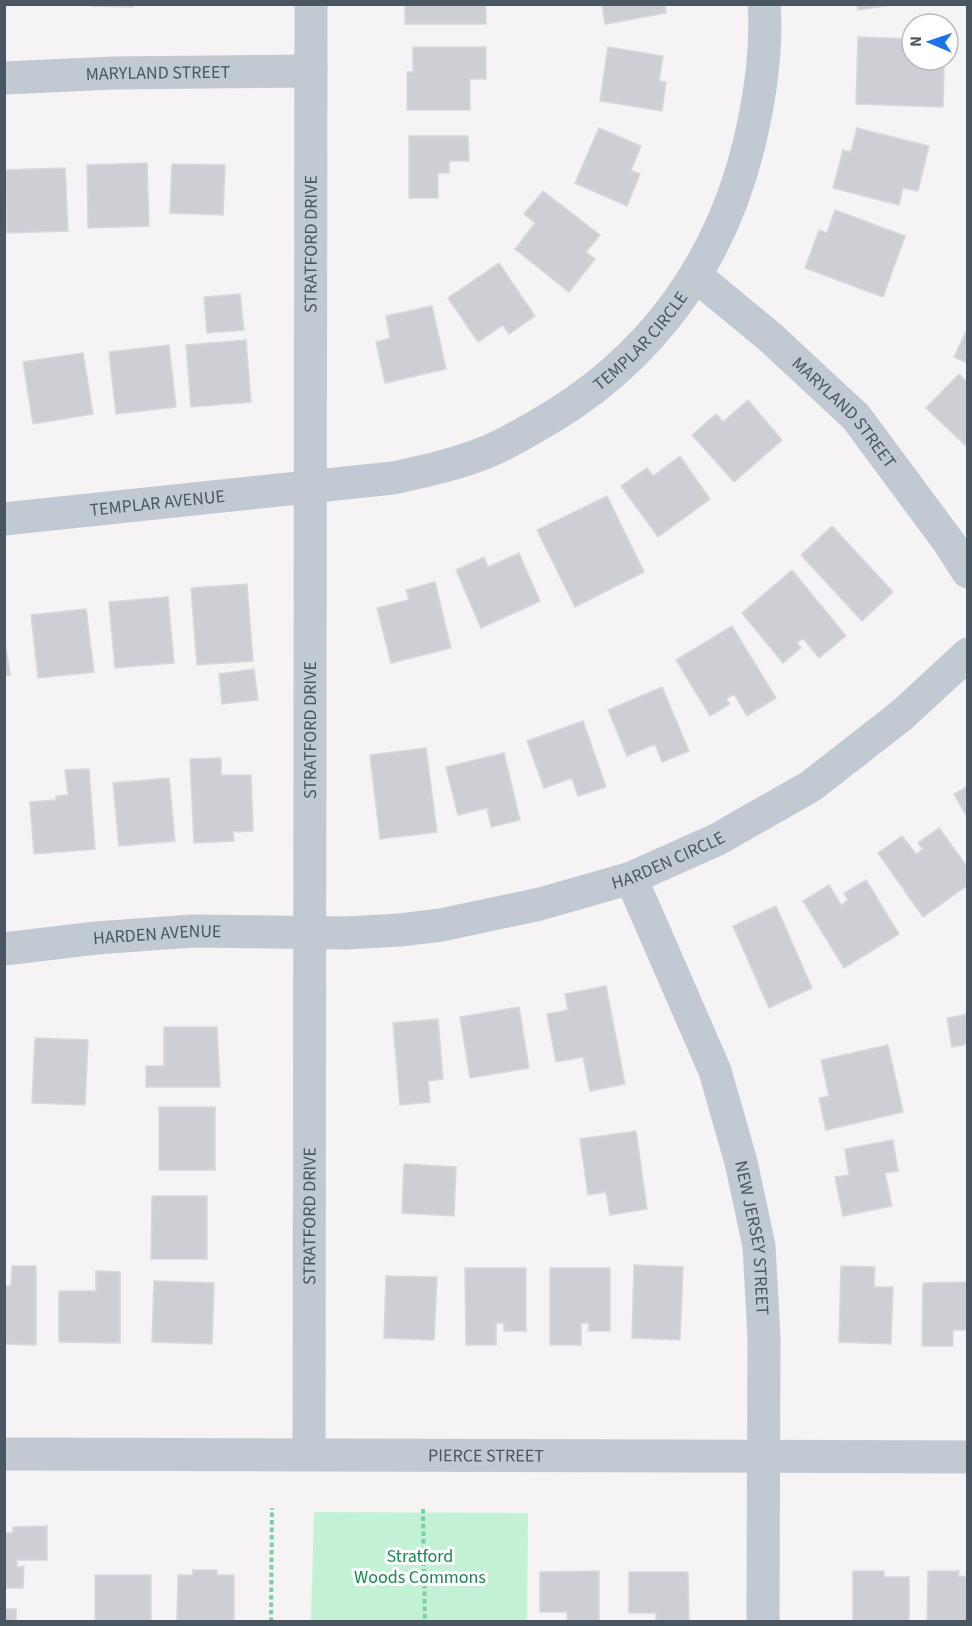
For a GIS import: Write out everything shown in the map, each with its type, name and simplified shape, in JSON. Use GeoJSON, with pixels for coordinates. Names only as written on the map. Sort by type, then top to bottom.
{"type":"FeatureCollection","features":[{"type":"Feature","properties":{"kind":"street","name":"STRATFORD DRIVE"},"geometry":{"type":"LineString","coordinates":[[309,1454],[311,4]]}},
{"type":"Feature","properties":{"kind":"street","name":"TEMPLAR CIRCLE"},"geometry":{"type":"LineString","coordinates":[[311,487],[393,478],[450,465],[491,451],[581,399],[634,353],[662,323],[696,276],[735,197],[748,152],[762,81],[764,4]]}},
{"type":"Feature","properties":{"kind":"street","name":"MARYLAND STREET"},"geometry":{"type":"LineString","coordinates":[[4,78],[114,73],[311,71]]}},
{"type":"Feature","properties":{"kind":"street","name":"MARYLAND STREET"},"geometry":{"type":"LineString","coordinates":[[696,276],[770,337],[856,417],[942,532],[968,572]]}},
{"type":"Feature","properties":{"kind":"street","name":"TEMPLAR AVENUE"},"geometry":{"type":"LineString","coordinates":[[4,519],[311,487]]}},
{"type":"Feature","properties":{"kind":"street","name":"HARDEN CIRCLE"},"geometry":{"type":"LineString","coordinates":[[310,932],[400,930],[441,925],[540,904],[631,878],[718,839],[811,786],[902,715],[968,654]]}},
{"type":"Feature","properties":{"kind":"street","name":"NEW JERSEY STREET"},"geometry":{"type":"LineString","coordinates":[[631,878],[715,1071],[741,1162],[759,1246],[764,1337],[763,1622]]}},
{"type":"Feature","properties":{"kind":"street","name":"HARDEN AVENUE"},"geometry":{"type":"LineString","coordinates":[[4,950],[96,938],[192,931],[310,932]]}},
{"type":"Feature","properties":{"kind":"street","name":"PIERCE STREET"},"geometry":{"type":"LineString","coordinates":[[4,1454],[968,1457]]}},
{"type":"Feature","properties":{"kind":"path"},"geometry":{"type":"LineString","coordinates":[[271,1622],[272,1508]]}},
{"type":"Feature","properties":{"kind":"path"},"geometry":{"type":"LineString","coordinates":[[423,1509],[427,1593],[425,1622]]}},
{"type":"Feature","properties":{"kind":"green space","name":"Stratford Woods Commons"},"geometry":{"type":"Polygon","coordinates":[[[314,1512],[528,1513],[527,1621],[311,1621],[314,1512]]]}},
{"type":"Feature","properties":{"kind":"building"},"geometry":{"type":"Polygon","coordinates":[[[91,4],[133,4],[133,7],[91,6],[91,4]]]}},
{"type":"Feature","properties":{"kind":"building"},"geometry":{"type":"Polygon","coordinates":[[[405,4],[486,4],[486,24],[405,24],[405,4]]]}},
{"type":"Feature","properties":{"kind":"building"},"geometry":{"type":"Polygon","coordinates":[[[602,4],[665,4],[666,13],[605,24],[602,4]]]}},
{"type":"Feature","properties":{"kind":"building"},"geometry":{"type":"Polygon","coordinates":[[[857,4],[899,4],[858,10],[857,4]]]}},
{"type":"Feature","properties":{"kind":"building"},"geometry":{"type":"Polygon","coordinates":[[[858,37],[900,39],[900,72],[944,72],[943,107],[856,104],[858,37]]]}},
{"type":"Feature","properties":{"kind":"building"},"geometry":{"type":"Polygon","coordinates":[[[413,47],[486,47],[486,79],[470,79],[470,110],[407,110],[407,72],[413,72],[413,47]]]}},
{"type":"Feature","properties":{"kind":"building"},"geometry":{"type":"Polygon","coordinates":[[[608,47],[663,56],[659,81],[666,82],[662,111],[600,101],[608,47]]]}},
{"type":"Feature","properties":{"kind":"building"},"geometry":{"type":"Polygon","coordinates":[[[599,128],[641,146],[631,170],[640,174],[627,206],[575,183],[599,128]]]}},
{"type":"Feature","properties":{"kind":"building"},"geometry":{"type":"Polygon","coordinates":[[[857,128],[929,146],[918,191],[903,188],[899,205],[833,188],[843,150],[851,152],[857,128]]]}},
{"type":"Feature","properties":{"kind":"building"},"geometry":{"type":"Polygon","coordinates":[[[409,136],[468,136],[469,161],[449,161],[449,173],[438,173],[438,198],[409,198],[409,136]]]}},
{"type":"Feature","properties":{"kind":"building"},"geometry":{"type":"Polygon","coordinates":[[[147,163],[149,226],[88,228],[87,165],[147,163]]]}},
{"type":"Feature","properties":{"kind":"building"},"geometry":{"type":"Polygon","coordinates":[[[172,164],[225,165],[223,215],[170,213],[172,164]]]}},
{"type":"Feature","properties":{"kind":"building"},"geometry":{"type":"Polygon","coordinates":[[[65,168],[68,231],[7,233],[5,170],[65,168]]]}},
{"type":"Feature","properties":{"kind":"building"},"geometry":{"type":"Polygon","coordinates":[[[543,191],[600,235],[586,252],[595,259],[569,292],[515,249],[535,223],[524,214],[543,191]]]}},
{"type":"Feature","properties":{"kind":"building"},"geometry":{"type":"Polygon","coordinates":[[[835,210],[905,236],[883,297],[805,268],[819,230],[827,233],[835,210]]]}},
{"type":"Feature","properties":{"kind":"building"},"geometry":{"type":"Polygon","coordinates":[[[499,263],[535,316],[509,334],[503,325],[478,342],[448,298],[499,263]]]}},
{"type":"Feature","properties":{"kind":"building"},"geometry":{"type":"Polygon","coordinates":[[[240,294],[244,330],[207,333],[204,297],[240,294]]]}},
{"type":"Feature","properties":{"kind":"building"},"geometry":{"type":"Polygon","coordinates":[[[432,306],[446,369],[385,383],[376,342],[390,338],[386,316],[432,306]]]}},
{"type":"Feature","properties":{"kind":"building"},"geometry":{"type":"Polygon","coordinates":[[[968,327],[968,363],[954,357],[968,327]]]}},
{"type":"Feature","properties":{"kind":"building"},"geometry":{"type":"Polygon","coordinates":[[[246,340],[251,402],[191,407],[186,345],[246,340]]]}},
{"type":"Feature","properties":{"kind":"building"},"geometry":{"type":"Polygon","coordinates":[[[169,345],[176,407],[116,414],[109,352],[169,345]]]}},
{"type":"Feature","properties":{"kind":"building"},"geometry":{"type":"Polygon","coordinates":[[[83,353],[93,414],[33,424],[23,362],[83,353]]]}},
{"type":"Feature","properties":{"kind":"building"},"geometry":{"type":"Polygon","coordinates":[[[959,374],[968,383],[968,448],[926,408],[959,374]]]}},
{"type":"Feature","properties":{"kind":"building"},"geometry":{"type":"Polygon","coordinates":[[[748,400],[782,440],[734,482],[692,435],[716,414],[723,422],[748,400]]]}},
{"type":"Feature","properties":{"kind":"building"},"geometry":{"type":"Polygon","coordinates":[[[680,456],[710,499],[658,537],[621,486],[647,468],[653,476],[680,456]]]}},
{"type":"Feature","properties":{"kind":"building"},"geometry":{"type":"Polygon","coordinates":[[[607,496],[644,572],[575,607],[537,530],[607,496]]]}},
{"type":"Feature","properties":{"kind":"building"},"geometry":{"type":"Polygon","coordinates":[[[832,526],[893,592],[862,621],[801,555],[832,526]]]}},
{"type":"Feature","properties":{"kind":"building"},"geometry":{"type":"Polygon","coordinates":[[[519,553],[540,601],[481,628],[456,570],[484,557],[488,567],[519,553]]]}},
{"type":"Feature","properties":{"kind":"building"},"geometry":{"type":"Polygon","coordinates":[[[792,570],[846,636],[819,658],[803,638],[797,643],[801,648],[783,663],[742,613],[792,570]]]}},
{"type":"Feature","properties":{"kind":"building"},"geometry":{"type":"Polygon","coordinates":[[[435,582],[451,648],[391,663],[377,608],[409,600],[406,590],[435,582]]]}},
{"type":"Feature","properties":{"kind":"building"},"geometry":{"type":"Polygon","coordinates":[[[247,584],[253,661],[197,665],[191,588],[247,584]]]}},
{"type":"Feature","properties":{"kind":"building"},"geometry":{"type":"Polygon","coordinates":[[[168,597],[174,663],[115,668],[109,602],[168,597]]]}},
{"type":"Feature","properties":{"kind":"building"},"geometry":{"type":"Polygon","coordinates":[[[86,609],[94,672],[38,678],[31,615],[86,609]]]}},
{"type":"Feature","properties":{"kind":"building"},"geometry":{"type":"Polygon","coordinates":[[[732,626],[776,698],[747,716],[734,694],[726,699],[730,704],[710,716],[676,660],[732,626]]]}},
{"type":"Feature","properties":{"kind":"building"},"geometry":{"type":"Polygon","coordinates":[[[4,634],[10,675],[4,676],[4,634]]]}},
{"type":"Feature","properties":{"kind":"building"},"geometry":{"type":"Polygon","coordinates":[[[254,669],[258,700],[222,704],[219,674],[254,669]]]}},
{"type":"Feature","properties":{"kind":"building"},"geometry":{"type":"Polygon","coordinates":[[[662,687],[689,751],[662,762],[655,744],[627,756],[608,710],[662,687]]]}},
{"type":"Feature","properties":{"kind":"building"},"geometry":{"type":"Polygon","coordinates":[[[583,721],[606,787],[578,796],[572,778],[544,788],[527,741],[583,721]]]}},
{"type":"Feature","properties":{"kind":"building"},"geometry":{"type":"Polygon","coordinates":[[[426,748],[437,832],[380,839],[370,755],[426,748]]]}},
{"type":"Feature","properties":{"kind":"building"},"geometry":{"type":"Polygon","coordinates":[[[504,753],[520,820],[491,827],[487,808],[458,815],[446,767],[504,753]]]}},
{"type":"Feature","properties":{"kind":"building"},"geometry":{"type":"Polygon","coordinates":[[[221,758],[221,775],[251,775],[253,831],[233,832],[234,841],[194,843],[190,759],[221,758]]]}},
{"type":"Feature","properties":{"kind":"building"},"geometry":{"type":"Polygon","coordinates":[[[89,769],[95,849],[34,854],[30,802],[56,800],[56,796],[68,795],[65,770],[89,769]]]}},
{"type":"Feature","properties":{"kind":"building"},"geometry":{"type":"Polygon","coordinates":[[[169,778],[175,841],[119,846],[113,783],[169,778]]]}},
{"type":"Feature","properties":{"kind":"building"},"geometry":{"type":"Polygon","coordinates":[[[968,786],[968,819],[954,794],[968,786]]]}},
{"type":"Feature","properties":{"kind":"building"},"geometry":{"type":"Polygon","coordinates":[[[939,828],[968,868],[968,885],[923,917],[878,853],[902,836],[916,854],[923,849],[918,843],[939,828]]]}},
{"type":"Feature","properties":{"kind":"building"},"geometry":{"type":"Polygon","coordinates":[[[866,880],[899,934],[844,968],[803,901],[829,885],[841,905],[848,900],[844,893],[866,880]]]}},
{"type":"Feature","properties":{"kind":"building"},"geometry":{"type":"Polygon","coordinates":[[[776,906],[812,988],[769,1008],[733,926],[776,906]]]}},
{"type":"Feature","properties":{"kind":"building"},"geometry":{"type":"Polygon","coordinates":[[[606,986],[625,1084],[590,1091],[583,1057],[556,1062],[547,1014],[568,1010],[565,994],[606,986]]]}},
{"type":"Feature","properties":{"kind":"building"},"geometry":{"type":"Polygon","coordinates":[[[519,1007],[529,1068],[470,1078],[460,1017],[519,1007]]]}},
{"type":"Feature","properties":{"kind":"building"},"geometry":{"type":"Polygon","coordinates":[[[968,1014],[968,1044],[952,1047],[947,1018],[968,1014]]]}},
{"type":"Feature","properties":{"kind":"building"},"geometry":{"type":"Polygon","coordinates":[[[438,1019],[443,1079],[428,1081],[430,1102],[400,1105],[393,1023],[438,1019]]]}},
{"type":"Feature","properties":{"kind":"building"},"geometry":{"type":"Polygon","coordinates":[[[164,1027],[217,1027],[220,1087],[146,1087],[146,1066],[164,1066],[164,1027]]]}},
{"type":"Feature","properties":{"kind":"building"},"geometry":{"type":"Polygon","coordinates":[[[35,1038],[88,1040],[85,1105],[32,1103],[35,1038]]]}},
{"type":"Feature","properties":{"kind":"building"},"geometry":{"type":"Polygon","coordinates":[[[888,1045],[903,1112],[826,1130],[819,1098],[829,1096],[821,1060],[888,1045]]]}},
{"type":"Feature","properties":{"kind":"building"},"geometry":{"type":"Polygon","coordinates":[[[159,1107],[215,1107],[215,1170],[159,1170],[159,1107]]]}},
{"type":"Feature","properties":{"kind":"building"},"geometry":{"type":"Polygon","coordinates":[[[636,1131],[647,1209],[610,1215],[606,1192],[588,1195],[580,1139],[636,1131]]]}},
{"type":"Feature","properties":{"kind":"building"},"geometry":{"type":"Polygon","coordinates":[[[893,1140],[898,1171],[885,1173],[892,1206],[843,1216],[835,1177],[849,1175],[845,1149],[893,1140]]]}},
{"type":"Feature","properties":{"kind":"building"},"geometry":{"type":"Polygon","coordinates":[[[404,1164],[456,1167],[454,1216],[402,1213],[404,1164]]]}},
{"type":"Feature","properties":{"kind":"building"},"geometry":{"type":"Polygon","coordinates":[[[152,1196],[207,1196],[207,1259],[151,1259],[152,1196]]]}},
{"type":"Feature","properties":{"kind":"building"},"geometry":{"type":"Polygon","coordinates":[[[634,1265],[683,1267],[680,1340],[632,1338],[634,1265]]]}},
{"type":"Feature","properties":{"kind":"building"},"geometry":{"type":"Polygon","coordinates":[[[12,1266],[36,1266],[36,1345],[4,1344],[4,1286],[11,1286],[12,1266]]]}},
{"type":"Feature","properties":{"kind":"building"},"geometry":{"type":"Polygon","coordinates":[[[841,1266],[875,1267],[874,1287],[893,1287],[891,1344],[839,1342],[841,1266]]]}},
{"type":"Feature","properties":{"kind":"building"},"geometry":{"type":"Polygon","coordinates":[[[465,1268],[526,1268],[526,1331],[504,1331],[504,1323],[496,1323],[496,1345],[466,1345],[465,1268]]]}},
{"type":"Feature","properties":{"kind":"building"},"geometry":{"type":"Polygon","coordinates":[[[550,1268],[610,1268],[610,1331],[588,1331],[589,1323],[581,1323],[581,1345],[550,1345],[550,1268]]]}},
{"type":"Feature","properties":{"kind":"building"},"geometry":{"type":"Polygon","coordinates":[[[96,1271],[120,1272],[120,1343],[59,1342],[59,1291],[96,1291],[96,1271]]]}},
{"type":"Feature","properties":{"kind":"building"},"geometry":{"type":"Polygon","coordinates":[[[386,1276],[437,1277],[434,1340],[384,1338],[386,1276]]]}},
{"type":"Feature","properties":{"kind":"building"},"geometry":{"type":"Polygon","coordinates":[[[154,1281],[214,1283],[212,1344],[152,1342],[154,1281]]]}},
{"type":"Feature","properties":{"kind":"building"},"geometry":{"type":"Polygon","coordinates":[[[968,1282],[968,1330],[953,1330],[953,1346],[922,1346],[923,1283],[968,1282]]]}},
{"type":"Feature","properties":{"kind":"building"},"geometry":{"type":"Polygon","coordinates":[[[47,1526],[47,1560],[17,1560],[17,1567],[24,1566],[23,1588],[4,1588],[4,1533],[13,1533],[13,1527],[47,1526]]]}},
{"type":"Feature","properties":{"kind":"building"},"geometry":{"type":"Polygon","coordinates":[[[193,1570],[217,1570],[217,1575],[234,1575],[234,1622],[177,1622],[178,1575],[193,1575],[193,1570]]]}},
{"type":"Feature","properties":{"kind":"building"},"geometry":{"type":"Polygon","coordinates":[[[599,1571],[599,1622],[567,1622],[567,1612],[540,1612],[540,1572],[599,1571]]]}},
{"type":"Feature","properties":{"kind":"building"},"geometry":{"type":"Polygon","coordinates":[[[853,1571],[884,1571],[884,1577],[909,1577],[909,1622],[853,1622],[853,1571]]]}},
{"type":"Feature","properties":{"kind":"building"},"geometry":{"type":"Polygon","coordinates":[[[928,1571],[959,1571],[958,1576],[968,1577],[968,1622],[927,1622],[928,1571]]]}},
{"type":"Feature","properties":{"kind":"building"},"geometry":{"type":"Polygon","coordinates":[[[629,1572],[688,1572],[689,1622],[656,1622],[656,1613],[629,1613],[629,1572]]]}},
{"type":"Feature","properties":{"kind":"building"},"geometry":{"type":"Polygon","coordinates":[[[95,1575],[151,1575],[151,1622],[95,1622],[95,1575]]]}},
{"type":"Feature","properties":{"kind":"building"},"geometry":{"type":"Polygon","coordinates":[[[4,1609],[16,1609],[16,1622],[4,1622],[4,1609]]]}}]}
